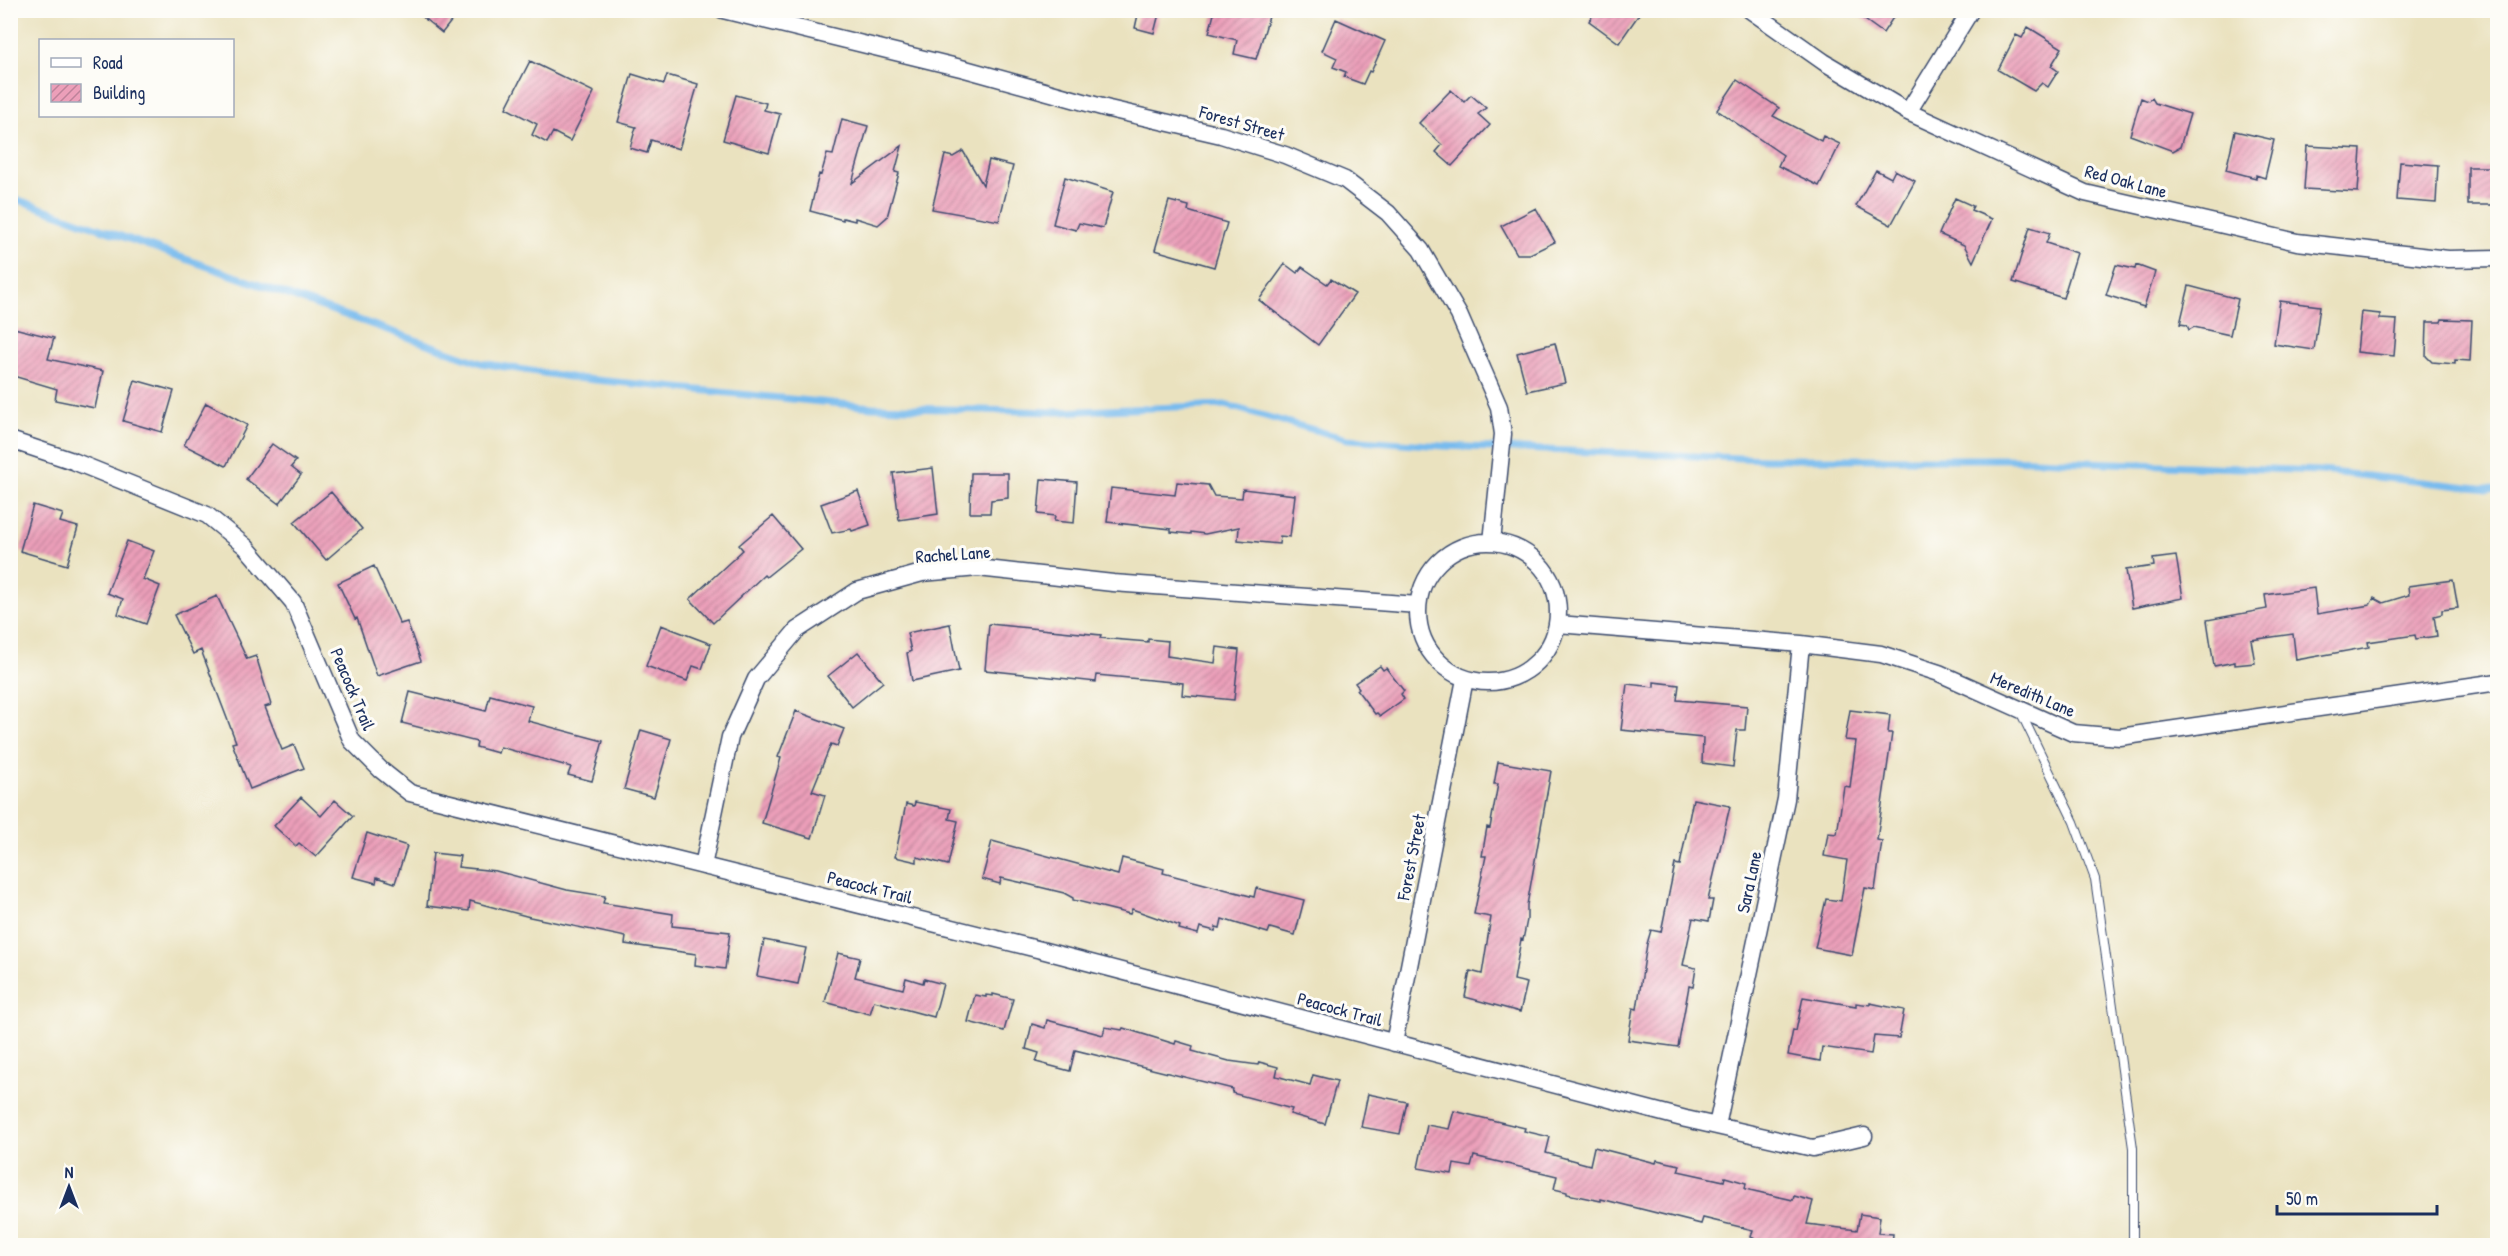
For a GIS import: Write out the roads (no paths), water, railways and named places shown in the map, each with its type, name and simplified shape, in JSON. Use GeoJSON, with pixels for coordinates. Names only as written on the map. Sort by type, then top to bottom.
{"type":"FeatureCollection","features":[{"type":"Feature","properties":{"kind":"street","name":"Forest Street"},"geometry":{"type":"LineString","coordinates":[[723,10],[964,69],[1109,110],[1221,135],[1285,155],[1346,180],[1388,213],[1421,250],[1459,315],[1499,407],[1503,434],[1492,542]]}},
{"type":"Feature","properties":{"kind":"street","name":"Red Oak Lane"},"geometry":{"type":"LineString","coordinates":[[1750,10],[1824,62],[1908,112],[2085,193],[2297,242],[2448,259],[2498,258]]}},
{"type":"Feature","properties":{"kind":"street"},"geometry":{"type":"LineString","coordinates":[[1908,112],[1971,10]]}},
{"type":"Feature","properties":{"kind":"street","name":"Peacock Trail"},"geometry":{"type":"LineString","coordinates":[[10,440],[73,461],[207,515],[246,547],[293,602],[352,741],[381,770],[410,793],[1045,951],[1717,1126],[1813,1148],[1864,1136]]}},
{"type":"Feature","properties":{"kind":"street"},"geometry":{"type":"LineString","coordinates":[[1492,542],[1515,547],[1535,560],[1550,578],[1558,600],[1558,624],[1550,646],[1535,665],[1514,678],[1490,682],[1465,679],[1449,670],[1435,658],[1424,642],[1419,624],[1418,605],[1429,575],[1435,566],[1451,552],[1471,544],[1492,542]]}},
{"type":"Feature","properties":{"kind":"street","name":"Rachel Lane"},"geometry":{"type":"LineString","coordinates":[[703,866],[730,737],[756,679],[797,630],[857,591],[922,573],[978,568],[1113,584],[1418,605]]}},
{"type":"Feature","properties":{"kind":"street","name":"Meredith Lane"},"geometry":{"type":"LineString","coordinates":[[1558,624],[1801,644],[1881,654],[1939,673],[2073,733],[2120,737],[2498,682]]}},
{"type":"Feature","properties":{"kind":"street","name":"Sara Lane"},"geometry":{"type":"LineString","coordinates":[[1717,1126],[1786,799],[1801,644]]}},
{"type":"Feature","properties":{"kind":"street","name":"Forest Street"},"geometry":{"type":"LineString","coordinates":[[1394,1043],[1465,679]]}},
{"type":"Feature","properties":{"kind":"lane"},"geometry":{"type":"LineString","coordinates":[[2020,711],[2056,783],[2095,879],[2133,1148],[2133,1245]]}},
{"type":"Feature","properties":{"kind":"waterway"},"geometry":{"type":"LineString","coordinates":[[10,197],[481,363],[575,378],[872,407],[1057,412],[1225,405],[1347,439],[1443,446],[1767,459],[2007,459],[2320,471],[2498,490]]}}]}
